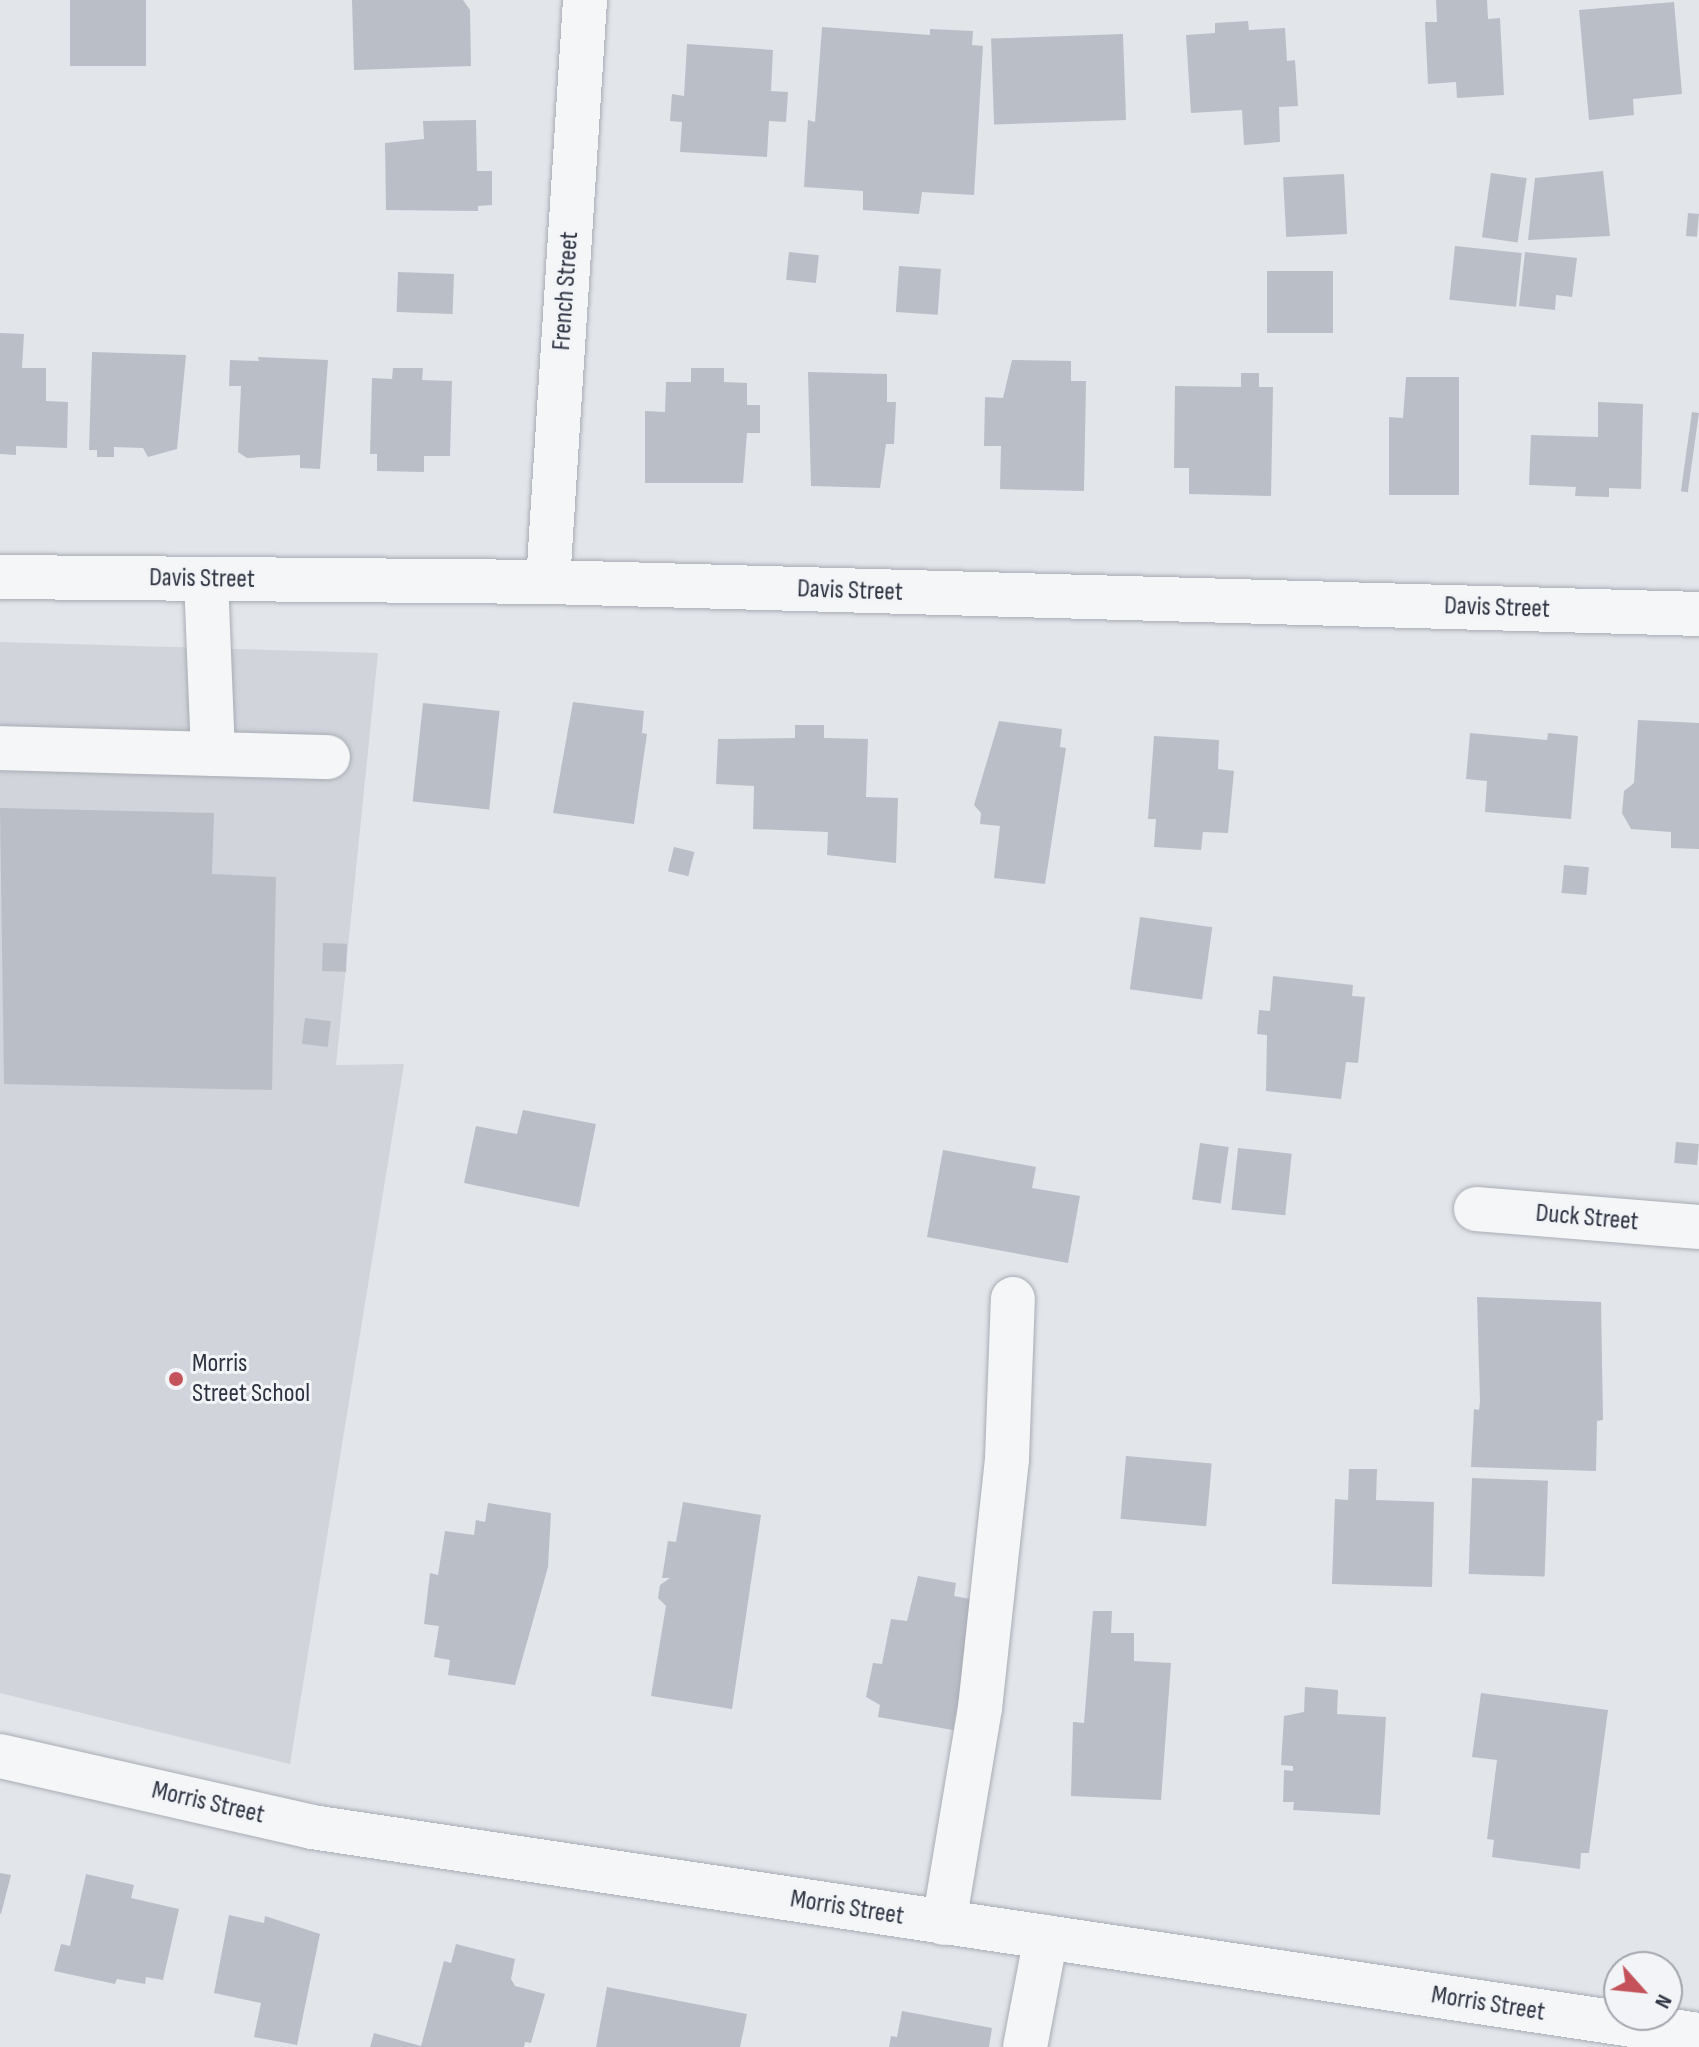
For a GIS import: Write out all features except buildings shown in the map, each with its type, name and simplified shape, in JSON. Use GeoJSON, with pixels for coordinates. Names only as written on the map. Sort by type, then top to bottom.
{"type":"FeatureCollection","features":[{"type":"Feature","properties":{"kind":"street","name":"French Street"},"geometry":{"type":"LineString","coordinates":[[548,582],[585,0]]}},
{"type":"Feature","properties":{"kind":"street","name":"Davis Street"},"geometry":{"type":"LineString","coordinates":[[0,577],[548,582],[1699,614]]}},
{"type":"Feature","properties":{"kind":"street"},"geometry":{"type":"LineString","coordinates":[[206,579],[213,754]]}},
{"type":"Feature","properties":{"kind":"street"},"geometry":{"type":"LineString","coordinates":[[0,748],[328,757]]}},
{"type":"Feature","properties":{"kind":"street","name":"Duck Street"},"geometry":{"type":"LineString","coordinates":[[1476,1209],[1699,1227]]}},
{"type":"Feature","properties":{"kind":"street"},"geometry":{"type":"LineString","coordinates":[[944,1923],[982,1693],[1007,1459],[1013,1299]]}},
{"type":"Feature","properties":{"kind":"street","name":"Morris Street"},"geometry":{"type":"LineString","coordinates":[[0,1756],[312,1827],[1699,2035]]}},
{"type":"Feature","properties":{"kind":"street"},"geometry":{"type":"LineString","coordinates":[[1025,2047],[1046,1937]]}},
{"type":"Feature","properties":{"kind":"shaded area","name":"Morris Street School"},"geometry":{"type":"Polygon","coordinates":[[[0,642],[378,653],[336,1065],[404,1064],[290,1764],[0,1693],[0,642]]]}},
{"type":"Feature","properties":{"kind":"place","name":"Morris Street School"},"geometry":{"type":"Point","coordinates":[176,1379]}}]}
